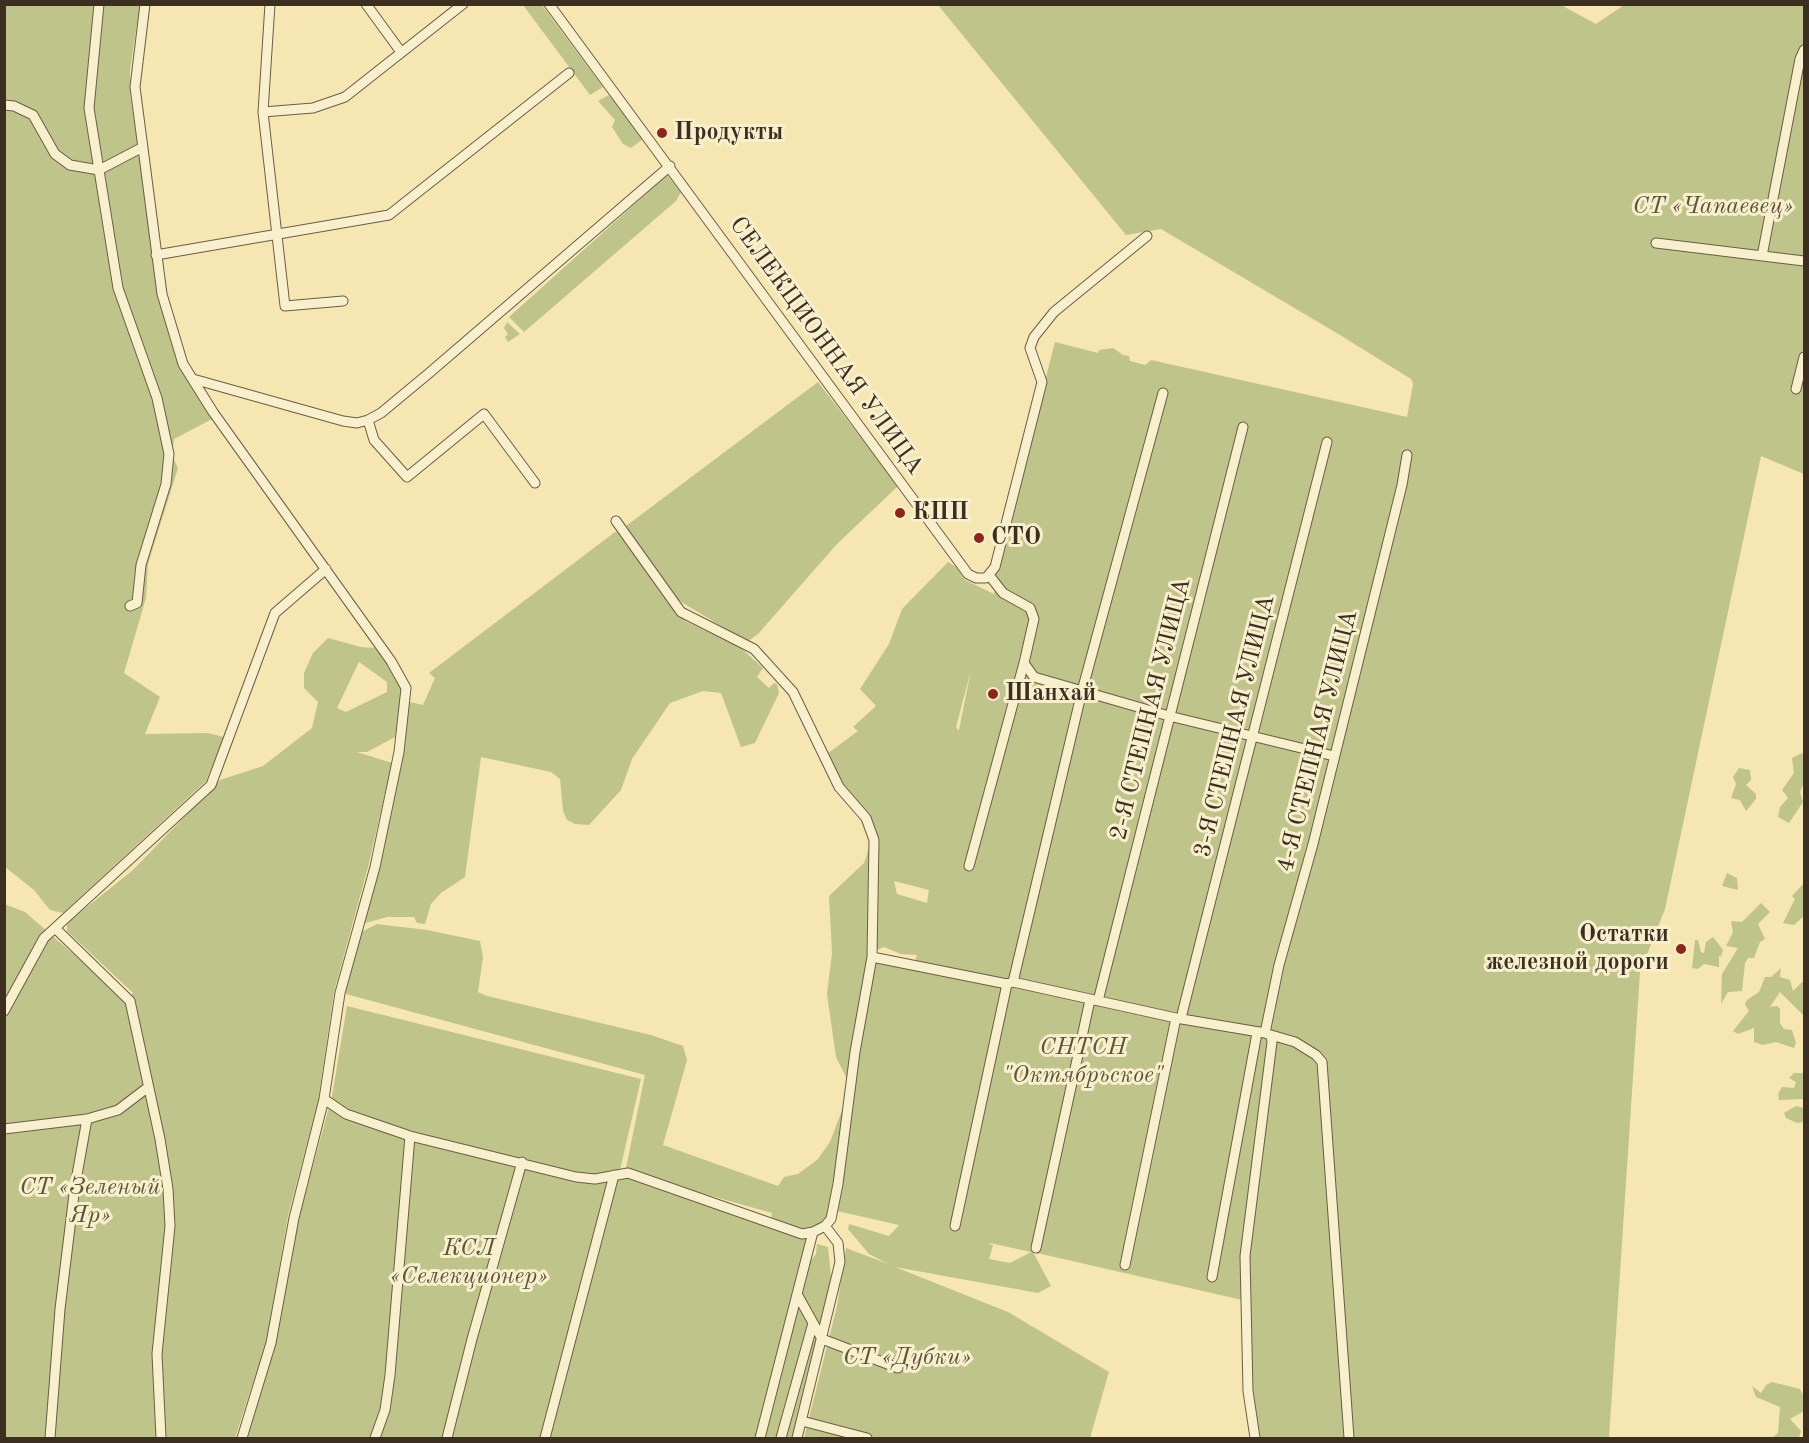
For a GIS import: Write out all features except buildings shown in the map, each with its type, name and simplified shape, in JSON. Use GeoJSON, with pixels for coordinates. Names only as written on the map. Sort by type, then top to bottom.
{"type":"FeatureCollection","features":[{"type":"Feature","properties":{"kind":"street"},"geometry":{"type":"LineString","coordinates":[[99,4],[89,108],[118,288],[147,367],[169,442],[166,484],[141,565],[137,603],[130,606]]}},
{"type":"Feature","properties":{"kind":"street"},"geometry":{"type":"LineString","coordinates":[[145,4],[135,87],[156,255],[172,332],[183,363],[206,401],[391,662],[406,688],[399,752],[375,867],[340,993],[324,1099],[294,1218],[272,1343],[242,1438]]}},
{"type":"Feature","properties":{"kind":"street"},"geometry":{"type":"LineString","coordinates":[[270,4],[263,112],[285,306],[343,301]]}},
{"type":"Feature","properties":{"kind":"street"},"geometry":{"type":"LineString","coordinates":[[366,4],[401,52]]}},
{"type":"Feature","properties":{"kind":"street"},"geometry":{"type":"LineString","coordinates":[[263,112],[313,108],[345,96],[463,4]]}},
{"type":"Feature","properties":{"kind":"street","name":"СЕЛЕКЦИОННАЯ УЛИЦА"},"geometry":{"type":"LineString","coordinates":[[549,4],[968,574],[980,579],[989,575]]}},
{"type":"Feature","properties":{"kind":"street"},"geometry":{"type":"LineString","coordinates":[[1762,256],[1800,60],[1804,50]]}},
{"type":"Feature","properties":{"kind":"street"},"geometry":{"type":"LineString","coordinates":[[156,255],[389,215],[569,73]]}},
{"type":"Feature","properties":{"kind":"street"},"geometry":{"type":"LineString","coordinates":[[4,105],[14,106],[33,115],[55,154],[70,165],[99,170],[143,147]]}},
{"type":"Feature","properties":{"kind":"street"},"geometry":{"type":"LineString","coordinates":[[193,379],[344,421],[357,423],[368,420],[381,413],[428,374],[670,166]]}},
{"type":"Feature","properties":{"kind":"street"},"geometry":{"type":"LineString","coordinates":[[969,866],[1034,619],[1032,613],[1020,601],[1003,593],[989,575],[995,567],[1003,541],[1042,382],[1030,348],[1034,337],[1054,312],[1147,236]]}},
{"type":"Feature","properties":{"kind":"street"},"geometry":{"type":"LineString","coordinates":[[1656,243],[1804,261]]}},
{"type":"Feature","properties":{"kind":"street"},"geometry":{"type":"LineString","coordinates":[[1796,389],[1804,357]]}},
{"type":"Feature","properties":{"kind":"street"},"geometry":{"type":"LineString","coordinates":[[206,401],[209,389],[215,385]]}},
{"type":"Feature","properties":{"kind":"street"},"geometry":{"type":"LineString","coordinates":[[955,1226],[1010,983],[1082,691],[1163,393]]}},
{"type":"Feature","properties":{"kind":"street"},"geometry":{"type":"LineString","coordinates":[[368,420],[374,440],[407,477],[484,414],[536,483]]}},
{"type":"Feature","properties":{"kind":"street","name":"2-Я СТЕПНАЯ УЛИЦА"},"geometry":{"type":"LineString","coordinates":[[1036,1248],[1094,1000],[1243,427]]}},
{"type":"Feature","properties":{"kind":"street","name":"3-Я СТЕПНАЯ УЛИЦА"},"geometry":{"type":"LineString","coordinates":[[1125,1265],[1178,1018],[1253,736],[1327,442]]}},
{"type":"Feature","properties":{"kind":"street","name":"4-Я СТЕПНАЯ УЛИЦА"},"geometry":{"type":"LineString","coordinates":[[1212,1277],[1263,1034],[1402,485],[1407,455]]}},
{"type":"Feature","properties":{"kind":"street"},"geometry":{"type":"LineString","coordinates":[[324,1099],[346,1114],[410,1136],[576,1177],[595,1179],[628,1173],[802,1234],[825,1226],[831,1219],[838,1184],[855,1052],[872,957],[874,840],[866,818],[839,787],[794,692],[754,649],[681,612],[616,521]]}},
{"type":"Feature","properties":{"kind":"street"},"geometry":{"type":"LineString","coordinates":[[4,1011],[44,938],[211,784],[275,613],[326,569]]}},
{"type":"Feature","properties":{"kind":"street"},"geometry":{"type":"LineString","coordinates":[[1024,663],[1034,677],[1169,716],[1334,756]]}},
{"type":"Feature","properties":{"kind":"street"},"geometry":{"type":"LineString","coordinates":[[56,929],[130,1000],[147,1088],[160,1139],[168,1189],[170,1226],[157,1354],[161,1438]]}},
{"type":"Feature","properties":{"kind":"street"},"geometry":{"type":"LineString","coordinates":[[872,957],[1263,1034],[1295,1042],[1316,1054],[1322,1062],[1349,1438]]}},
{"type":"Feature","properties":{"kind":"street"},"geometry":{"type":"LineString","coordinates":[[1255,1438],[1248,1390],[1245,1256],[1272,1042],[1263,1034]]}},
{"type":"Feature","properties":{"kind":"street"},"geometry":{"type":"LineString","coordinates":[[4,1129],[87,1119],[118,1110],[147,1088]]}},
{"type":"Feature","properties":{"kind":"street"},"geometry":{"type":"LineString","coordinates":[[50,1438],[62,1298],[75,1186],[87,1119]]}},
{"type":"Feature","properties":{"kind":"street"},"geometry":{"type":"LineString","coordinates":[[375,1438],[385,1410],[390,1375],[410,1136]]}},
{"type":"Feature","properties":{"kind":"street"},"geometry":{"type":"LineString","coordinates":[[447,1438],[472,1339],[522,1162]]}},
{"type":"Feature","properties":{"kind":"street"},"geometry":{"type":"LineString","coordinates":[[545,1438],[614,1175]]}},
{"type":"Feature","properties":{"kind":"street"},"geometry":{"type":"LineString","coordinates":[[797,1438],[840,1262],[838,1243],[825,1226]]}},
{"type":"Feature","properties":{"kind":"street"},"geometry":{"type":"LineString","coordinates":[[760,1438],[813,1232]]}},
{"type":"Feature","properties":{"kind":"street"},"geometry":{"type":"LineString","coordinates":[[797,1294],[822,1339],[897,1368]]}},
{"type":"Feature","properties":{"kind":"street"},"geometry":{"type":"LineString","coordinates":[[781,1438],[813,1323]]}},
{"type":"Feature","properties":{"kind":"street"},"geometry":{"type":"LineString","coordinates":[[802,1421],[867,1438]]}},
{"type":"Feature","properties":{"kind":"green space"},"geometry":{"type":"Polygon","coordinates":[[[1559,4],[1596,24],[1624,5],[1804,5],[1804,474],[1761,456],[1665,909],[1640,972],[1609,1438],[1252,1438],[1242,1300],[1033,1252],[1051,1286],[1038,1293],[895,1267],[1008,1312],[1109,1372],[1090,1438],[804,1438],[837,1306],[846,1248],[888,1264],[869,1254],[848,1229],[849,1224],[889,1236],[899,1225],[837,1211],[874,955],[915,961],[917,955],[901,954],[884,947],[874,951],[876,840],[841,786],[827,754],[858,731],[853,727],[876,706],[860,689],[889,644],[902,609],[948,562],[956,567],[965,580],[994,594],[997,568],[1055,342],[1098,353],[1099,350],[1113,348],[1129,356],[1130,361],[1145,365],[1151,360],[1407,417],[1413,384],[1411,379],[1340,335],[1161,229],[1126,235],[938,5],[1559,4]],[[971,670],[956,727],[959,731],[959,730],[971,670]],[[894,881],[897,894],[927,903],[929,890],[894,881]],[[989,1244],[993,1245],[989,1259],[1010,1263],[1031,1252],[989,1244]]]}},
{"type":"Feature","properties":{"kind":"green space"},"geometry":{"type":"Polygon","coordinates":[[[4,5],[140,5],[130,70],[130,94],[157,276],[168,332],[183,367],[214,418],[174,439],[172,456],[178,468],[148,564],[146,598],[124,673],[160,697],[145,734],[208,733],[224,737],[206,781],[63,913],[50,910],[34,890],[5,867],[4,5]]]}},
{"type":"Feature","properties":{"kind":"green space"},"geometry":{"type":"Polygon","coordinates":[[[523,5],[542,5],[603,87],[590,95],[523,5]]]}},
{"type":"Feature","properties":{"kind":"green space"},"geometry":{"type":"Polygon","coordinates":[[[609,95],[643,139],[631,148],[623,144],[612,127],[615,120],[598,101],[609,95]]]}},
{"type":"Feature","properties":{"kind":"green space"},"geometry":{"type":"Polygon","coordinates":[[[667,175],[681,192],[676,201],[524,332],[509,317],[667,175]]]}},
{"type":"Feature","properties":{"kind":"green space"},"geometry":{"type":"Polygon","coordinates":[[[507,322],[520,334],[508,342],[505,337],[508,334],[504,328],[507,322]]]}},
{"type":"Feature","properties":{"kind":"green space"},"geometry":{"type":"Polygon","coordinates":[[[818,382],[898,486],[837,544],[758,634],[747,642],[675,598],[626,526],[818,382]]]}},
{"type":"Feature","properties":{"kind":"green space"},"geometry":{"type":"Polygon","coordinates":[[[615,532],[619,532],[685,621],[741,648],[763,668],[757,677],[769,688],[774,683],[777,684],[779,693],[755,743],[741,747],[721,693],[703,691],[670,703],[632,759],[621,790],[589,825],[575,824],[567,820],[563,811],[560,779],[551,772],[481,757],[465,877],[441,893],[431,904],[425,924],[417,923],[414,917],[387,917],[362,924],[406,710],[410,702],[423,705],[435,678],[429,673],[615,532]]]}},
{"type":"Feature","properties":{"kind":"green space","name":"СТ «Зеленый Яр»"},"geometry":{"type":"Polygon","coordinates":[[[328,638],[361,647],[377,648],[402,688],[395,737],[367,752],[357,752],[392,763],[368,867],[334,992],[318,1101],[288,1216],[266,1343],[235,1438],[5,1438],[4,904],[25,912],[126,1000],[133,993],[67,931],[67,923],[133,870],[220,780],[263,766],[312,728],[318,702],[304,688],[304,673],[313,653],[328,638]],[[359,662],[337,708],[346,712],[387,692],[387,682],[359,662]]]}},
{"type":"Feature","properties":{"kind":"green space"},"geometry":{"type":"Polygon","coordinates":[[[1802,753],[1804,782],[1800,792],[1803,802],[1789,823],[1778,817],[1780,807],[1788,798],[1782,790],[1794,773],[1792,758],[1802,753]]]}},
{"type":"Feature","properties":{"kind":"green space"},"geometry":{"type":"Polygon","coordinates":[[[1739,768],[1750,770],[1751,780],[1746,785],[1756,794],[1756,799],[1746,811],[1740,800],[1731,798],[1736,784],[1733,777],[1739,768]]]}},
{"type":"Feature","properties":{"kind":"green space"},"geometry":{"type":"Polygon","coordinates":[[[870,845],[868,958],[848,1081],[836,1057],[827,994],[832,953],[829,896],[864,863],[870,845]]]}},
{"type":"Feature","properties":{"kind":"green space"},"geometry":{"type":"Polygon","coordinates":[[[1727,873],[1737,878],[1738,890],[1722,886],[1727,873]]]}},
{"type":"Feature","properties":{"kind":"green space"},"geometry":{"type":"Polygon","coordinates":[[[1804,883],[1804,916],[1794,925],[1783,923],[1795,899],[1792,896],[1804,883]]]}},
{"type":"Feature","properties":{"kind":"green space"},"geometry":{"type":"Polygon","coordinates":[[[1761,903],[1770,912],[1758,924],[1765,939],[1760,942],[1754,958],[1748,958],[1745,963],[1742,991],[1728,992],[1721,1004],[1722,974],[1738,948],[1726,946],[1733,932],[1731,921],[1742,922],[1761,903]]]}},
{"type":"Feature","properties":{"kind":"green space","name":"КСЛ «Селекционер»"},"geometry":{"type":"Polygon","coordinates":[[[377,924],[427,930],[480,941],[483,957],[478,992],[487,996],[651,1035],[683,1046],[687,1060],[663,1145],[778,1186],[784,1177],[798,1174],[817,1160],[830,1142],[844,1105],[835,1184],[827,1218],[813,1229],[803,1230],[771,1220],[772,1213],[658,1181],[657,1188],[808,1237],[761,1438],[247,1438],[264,1382],[301,1210],[332,1096],[347,1006],[641,1079],[620,1170],[625,1173],[645,1075],[346,994],[345,989],[361,932],[377,924]]]}},
{"type":"Feature","properties":{"kind":"green space"},"geometry":{"type":"Polygon","coordinates":[[[1713,937],[1723,950],[1721,957],[1719,956],[1719,967],[1704,964],[1698,969],[1692,968],[1695,940],[1698,940],[1701,952],[1704,953],[1706,942],[1713,937]]]}},
{"type":"Feature","properties":{"kind":"green space"},"geometry":{"type":"Polygon","coordinates":[[[1781,968],[1780,977],[1790,980],[1793,991],[1802,982],[1804,983],[1804,1016],[1780,992],[1770,1007],[1777,1006],[1780,1009],[1780,1023],[1784,1029],[1792,1030],[1796,1043],[1794,1048],[1776,1042],[1763,1045],[1754,1042],[1754,1028],[1738,1034],[1733,1031],[1749,1011],[1745,1004],[1747,1000],[1759,992],[1765,977],[1771,977],[1781,968]]]}},
{"type":"Feature","properties":{"kind":"green space"},"geometry":{"type":"Polygon","coordinates":[[[1794,1073],[1804,1073],[1804,1099],[1779,1100],[1778,1094],[1782,1087],[1794,1088],[1796,1082],[1789,1078],[1794,1073]]]}},
{"type":"Feature","properties":{"kind":"green space"},"geometry":{"type":"Polygon","coordinates":[[[1796,1106],[1804,1108],[1804,1122],[1797,1123],[1786,1118],[1784,1113],[1796,1106]]]}},
{"type":"Feature","properties":{"kind":"green space"},"geometry":{"type":"Polygon","coordinates":[[[817,1244],[828,1247],[832,1287],[794,1438],[765,1438],[809,1263],[816,1254],[817,1244]]]}},
{"type":"Feature","properties":{"kind":"green space"},"geometry":{"type":"Polygon","coordinates":[[[1772,1382],[1800,1389],[1803,1395],[1804,1411],[1790,1419],[1801,1431],[1799,1438],[1772,1438],[1778,1433],[1780,1407],[1756,1397],[1752,1386],[1761,1393],[1766,1385],[1772,1382]]]}},
{"type":"Feature","properties":{"kind":"place","name":"Продукты"},"geometry":{"type":"Point","coordinates":[662,133]}},
{"type":"Feature","properties":{"kind":"place","name":"КПП"},"geometry":{"type":"Point","coordinates":[900,513]}},
{"type":"Feature","properties":{"kind":"place","name":"СТО"},"geometry":{"type":"Point","coordinates":[979,538]}},
{"type":"Feature","properties":{"kind":"place","name":"Шанхай"},"geometry":{"type":"Point","coordinates":[993,694]}},
{"type":"Feature","properties":{"kind":"place","name":"Остатки железной дороги"},"geometry":{"type":"Point","coordinates":[1681,949]}},
{"type":"Feature","properties":{"kind":"park label","name":"СТ «Чапаевец»"},"geometry":{"type":"Point","coordinates":[1713,207]}},
{"type":"Feature","properties":{"kind":"park label","name":"СНТСН \"Октябрьское\""},"geometry":{"type":"Point","coordinates":[1083,1062]}},
{"type":"Feature","properties":{"kind":"park label","name":"СТ «Дубки»"},"geometry":{"type":"Point","coordinates":[907,1358]}}]}
